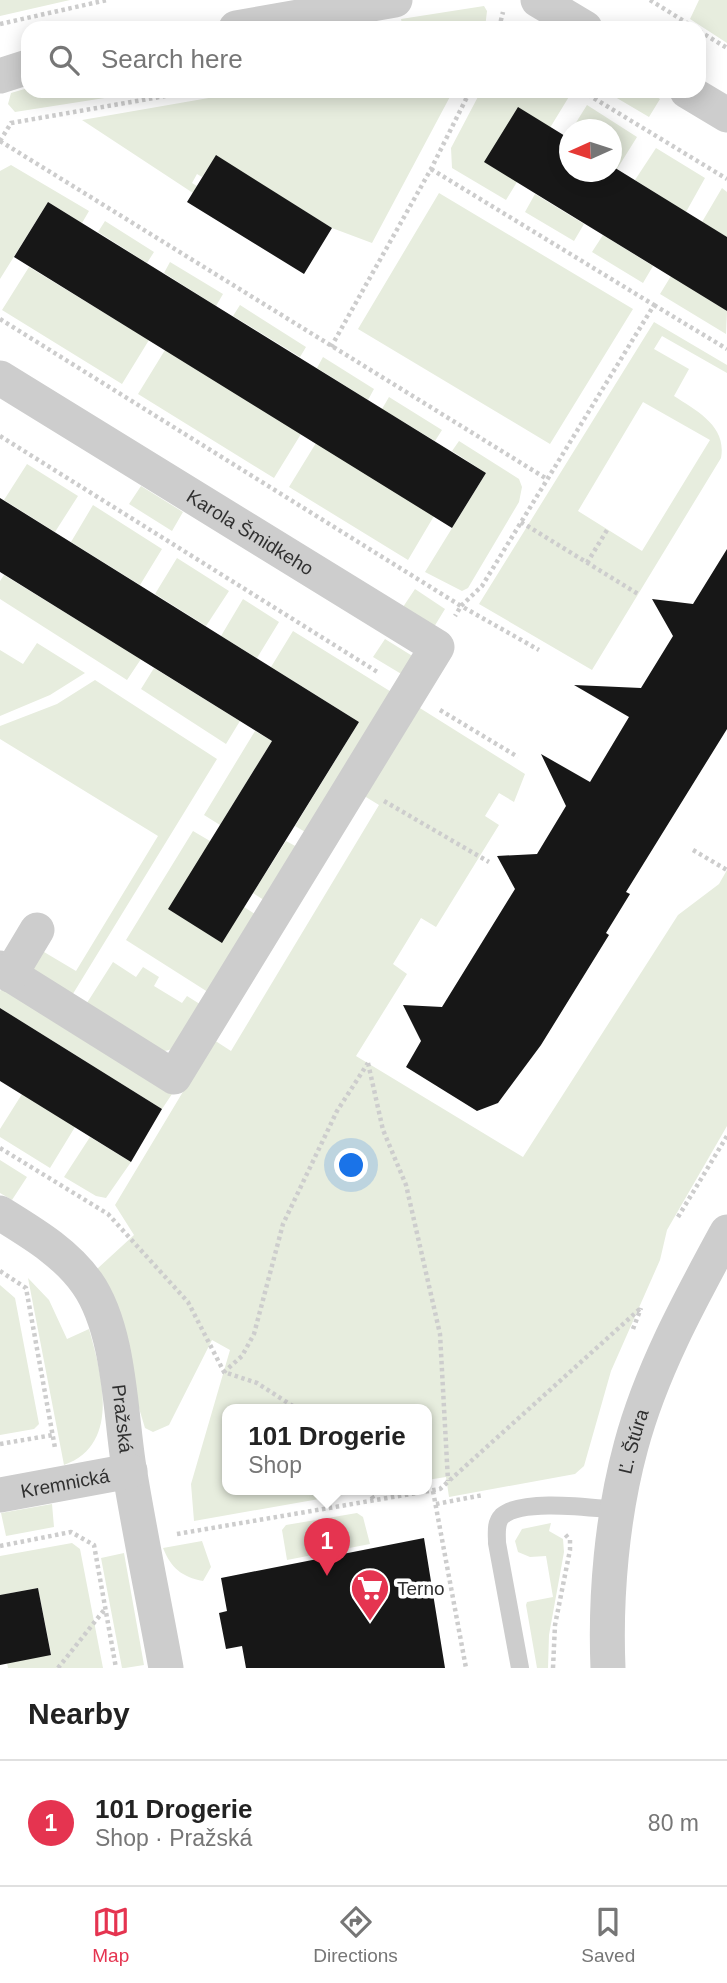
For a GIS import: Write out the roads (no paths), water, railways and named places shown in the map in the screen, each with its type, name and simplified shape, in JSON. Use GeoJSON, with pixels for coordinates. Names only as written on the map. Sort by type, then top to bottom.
{"type":"FeatureCollection","features":[{"type":"Feature","properties":{"kind":"street"},"geometry":{"type":"LineString","coordinates":[[276,21],[395,0]]}},
{"type":"Feature","properties":{"kind":"street"},"geometry":{"type":"LineString","coordinates":[[521,2],[567,21]]}},
{"type":"Feature","properties":{"kind":"street"},"geometry":{"type":"LineString","coordinates":[[0,76],[21,69]]}},
{"type":"Feature","properties":{"kind":"street"},"geometry":{"type":"LineString","coordinates":[[699,98],[727,115]]}},
{"type":"Feature","properties":{"kind":"street","name":"Karola Šmidkeho"},"geometry":{"type":"LineString","coordinates":[[0,378],[436,647],[174,1077],[5,972]]}},
{"type":"Feature","properties":{"kind":"street"},"geometry":{"type":"LineString","coordinates":[[5,972],[37,930]]}},
{"type":"Feature","properties":{"kind":"street","name":"Pražská"},"geometry":{"type":"LineString","coordinates":[[0,1213],[54,1248],[87,1283],[100,1305],[108,1328],[130,1471],[166,1668]]}},
{"type":"Feature","properties":{"kind":"street","name":"Ľ. Štúra"},"geometry":{"type":"LineString","coordinates":[[608,1668],[610,1588],[619,1510],[631,1447],[643,1409],[687,1308],[727,1232]]}},
{"type":"Feature","properties":{"kind":"street","name":"Kremnická"},"geometry":{"type":"LineString","coordinates":[[0,1495],[130,1471]]}},
{"type":"Feature","properties":{"kind":"lane"},"geometry":{"type":"LineString","coordinates":[[520,1668],[497,1543],[497,1527],[502,1517],[512,1511],[548,1505],[619,1510]]}},
{"type":"Feature","properties":{"kind":"place","name":"101 Drogerie"},"geometry":{"type":"Point","coordinates":[327,1576]}},
{"type":"Feature","properties":{"kind":"place","name":"Terno"},"geometry":{"type":"Point","coordinates":[370,1622]}}]}
